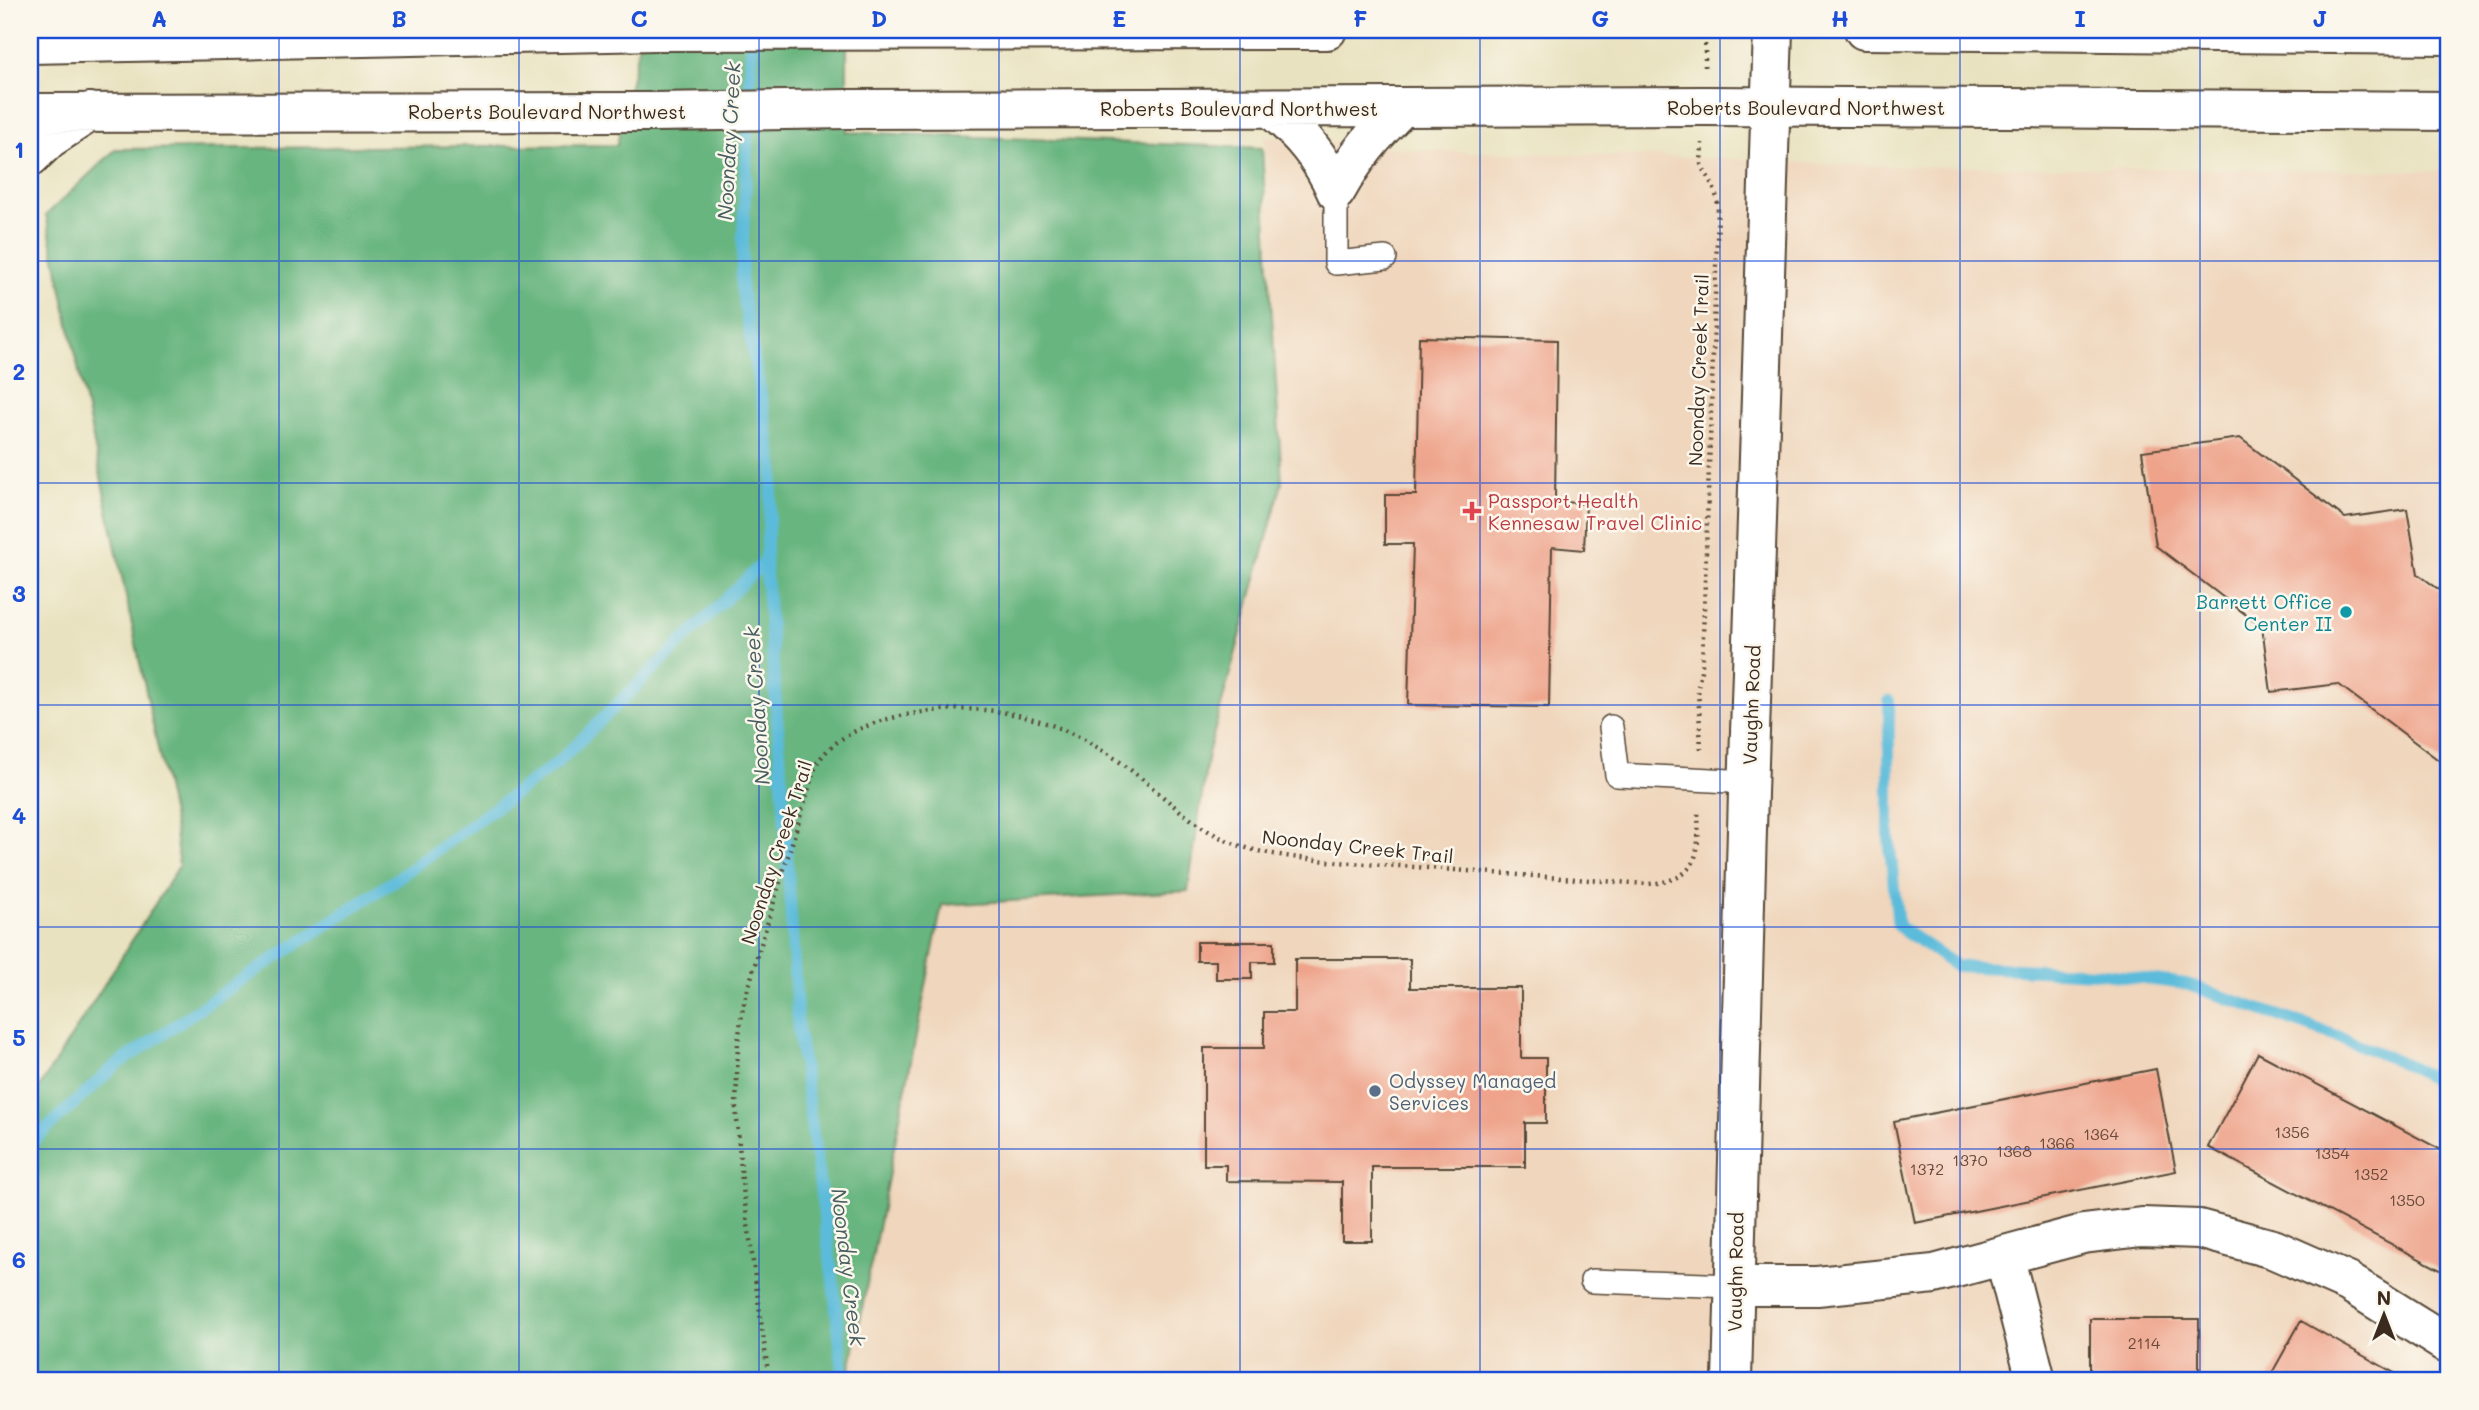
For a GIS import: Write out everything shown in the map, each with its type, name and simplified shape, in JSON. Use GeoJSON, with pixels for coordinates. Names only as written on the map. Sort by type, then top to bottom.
{"type":"FeatureCollection","features":[{"type":"Feature","properties":{"kind":"street"},"geometry":{"type":"LineString","coordinates":[[30,44],[94,36],[1327,30]]}},
{"type":"Feature","properties":{"kind":"street","name":"Vaughn Road"},"geometry":{"type":"LineString","coordinates":[[1732,1380],[1773,30]]}},
{"type":"Feature","properties":{"kind":"street"},"geometry":{"type":"LineString","coordinates":[[1864,30],[2449,35]]}},
{"type":"Feature","properties":{"kind":"street","name":"Roberts Boulevard Northwest"},"geometry":{"type":"LineString","coordinates":[[30,113],[1705,106],[2449,111]]}},
{"type":"Feature","properties":{"kind":"street"},"geometry":{"type":"LineString","coordinates":[[1336,191],[1367,142],[1402,107]]}},
{"type":"Feature","properties":{"kind":"street"},"geometry":{"type":"LineString","coordinates":[[1271,108],[1296,129],[1313,149],[1326,168],[1336,191]]}},
{"type":"Feature","properties":{"kind":"street"},"geometry":{"type":"LineString","coordinates":[[30,157],[49,139],[90,112]]}},
{"type":"Feature","properties":{"kind":"street"},"geometry":{"type":"LineString","coordinates":[[1734,1286],[1817,1286],[1934,1274],[2083,1234],[2142,1227],[2199,1229],[2273,1249],[2348,1282],[2449,1345]]}},
{"type":"Feature","properties":{"kind":"street"},"geometry":{"type":"LineString","coordinates":[[2004,1255],[2036,1380]]}},
{"type":"Feature","properties":{"kind":"lane"},"geometry":{"type":"LineString","coordinates":[[1336,191],[1336,263],[1385,258]]}},
{"type":"Feature","properties":{"kind":"lane"},"geometry":{"type":"LineString","coordinates":[[1611,727],[1617,775],[1749,782]]}},
{"type":"Feature","properties":{"kind":"lane"},"geometry":{"type":"LineString","coordinates":[[1592,1281],[1734,1286]]}},
{"type":"Feature","properties":{"kind":"path","name":"Noonday Creek Trail"},"geometry":{"type":"LineString","coordinates":[[769,1380],[742,1181],[736,1108],[740,1023],[757,957],[816,765],[833,745],[853,733],[887,718],[934,709],[998,710],[1061,727],[1123,764],[1198,826],[1217,838],[1268,853],[1346,862],[1648,884],[1666,883],[1676,879],[1695,863],[1699,847],[1698,779],[1701,746],[1698,688],[1702,665],[1715,227],[1718,212],[1713,186],[1701,164],[1705,106],[1705,30]]}},
{"type":"Feature","properties":{"kind":"shaded area"},"geometry":{"type":"Polygon","coordinates":[[[1265,136],[1428,151],[1683,157],[1872,166],[2449,171],[2449,1380],[848,1380],[942,905],[1188,891],[1208,754],[1282,483],[1265,136]]]}},
{"type":"Feature","properties":{"kind":"green space"},"geometry":{"type":"Polygon","coordinates":[[[642,30],[847,30],[847,132],[1262,148],[1282,483],[1208,754],[1188,891],[942,905],[848,1380],[30,1380],[30,1102],[179,866],[174,825],[46,215],[116,149],[617,145],[642,30]]]}},
{"type":"Feature","properties":{"kind":"building","name":"Passport Health Kennesaw Travel Clinic"},"geometry":{"type":"Polygon","coordinates":[[[1419,337],[1557,340],[1555,501],[1586,504],[1584,550],[1552,547],[1549,707],[1408,705],[1413,544],[1385,544],[1385,495],[1416,495],[1419,337]]]}},
{"type":"Feature","properties":{"kind":"building","name":"Barrett Office Center II"},"geometry":{"type":"Polygon","coordinates":[[[2240,438],[2345,518],[2407,509],[2418,574],[2449,597],[2449,768],[2338,684],[2271,692],[2262,627],[2156,546],[2142,451],[2240,438]]]}},
{"type":"Feature","properties":{"kind":"building"},"geometry":{"type":"Polygon","coordinates":[[[1197,942],[1274,942],[1274,962],[1252,962],[1252,979],[1216,979],[1216,961],[1197,961],[1197,942]]]}},
{"type":"Feature","properties":{"kind":"building","name":"Odyssey Managed Services"},"geometry":{"type":"Polygon","coordinates":[[[1295,959],[1410,959],[1410,988],[1521,988],[1521,1058],[1546,1058],[1546,1123],[1525,1123],[1525,1167],[1372,1167],[1372,1241],[1342,1241],[1342,1182],[1226,1181],[1226,1165],[1204,1165],[1204,1048],[1264,1048],[1264,1012],[1295,1012],[1295,959]]]}},
{"type":"Feature","properties":{"kind":"building"},"geometry":{"type":"Polygon","coordinates":[[[2258,1053],[2449,1154],[2449,1262],[2444,1272],[2208,1147],[2258,1053]]]}},
{"type":"Feature","properties":{"kind":"building"},"geometry":{"type":"Polygon","coordinates":[[[2156,1069],[2176,1171],[1915,1223],[1894,1121],[2156,1069]]]}},
{"type":"Feature","properties":{"kind":"building"},"geometry":{"type":"Polygon","coordinates":[[[2090,1319],[2199,1319],[2199,1380],[2090,1380],[2090,1319]]]}},
{"type":"Feature","properties":{"kind":"building"},"geometry":{"type":"Polygon","coordinates":[[[2301,1321],[2342,1344],[2407,1380],[2268,1380],[2301,1321]]]}},
{"type":"Feature","properties":{"kind":"waterway","name":"Noonday Creek"},"geometry":{"type":"LineString","coordinates":[[752,34],[741,286],[774,468],[765,561],[798,1028],[844,1380]]}},
{"type":"Feature","properties":{"kind":"waterway"},"geometry":{"type":"LineString","coordinates":[[30,1144],[114,1067],[395,880],[556,764],[765,561]]}},
{"type":"Feature","properties":{"kind":"waterway"},"geometry":{"type":"LineString","coordinates":[[1889,701],[1889,838],[1898,926],[1956,966],[2096,973],[2186,984],[2340,1037],[2410,1066],[2449,1089]]}},
{"type":"Feature","properties":{"kind":"place","name":"Passport Health Kennesaw Travel Clinic"},"geometry":{"type":"Point","coordinates":[1472,511]}},
{"type":"Feature","properties":{"kind":"place","name":"Barrett Office Center II"},"geometry":{"type":"Point","coordinates":[2346,612]}},
{"type":"Feature","properties":{"kind":"place","name":"Odyssey Managed Services"},"geometry":{"type":"Point","coordinates":[1375,1091]}}]}
